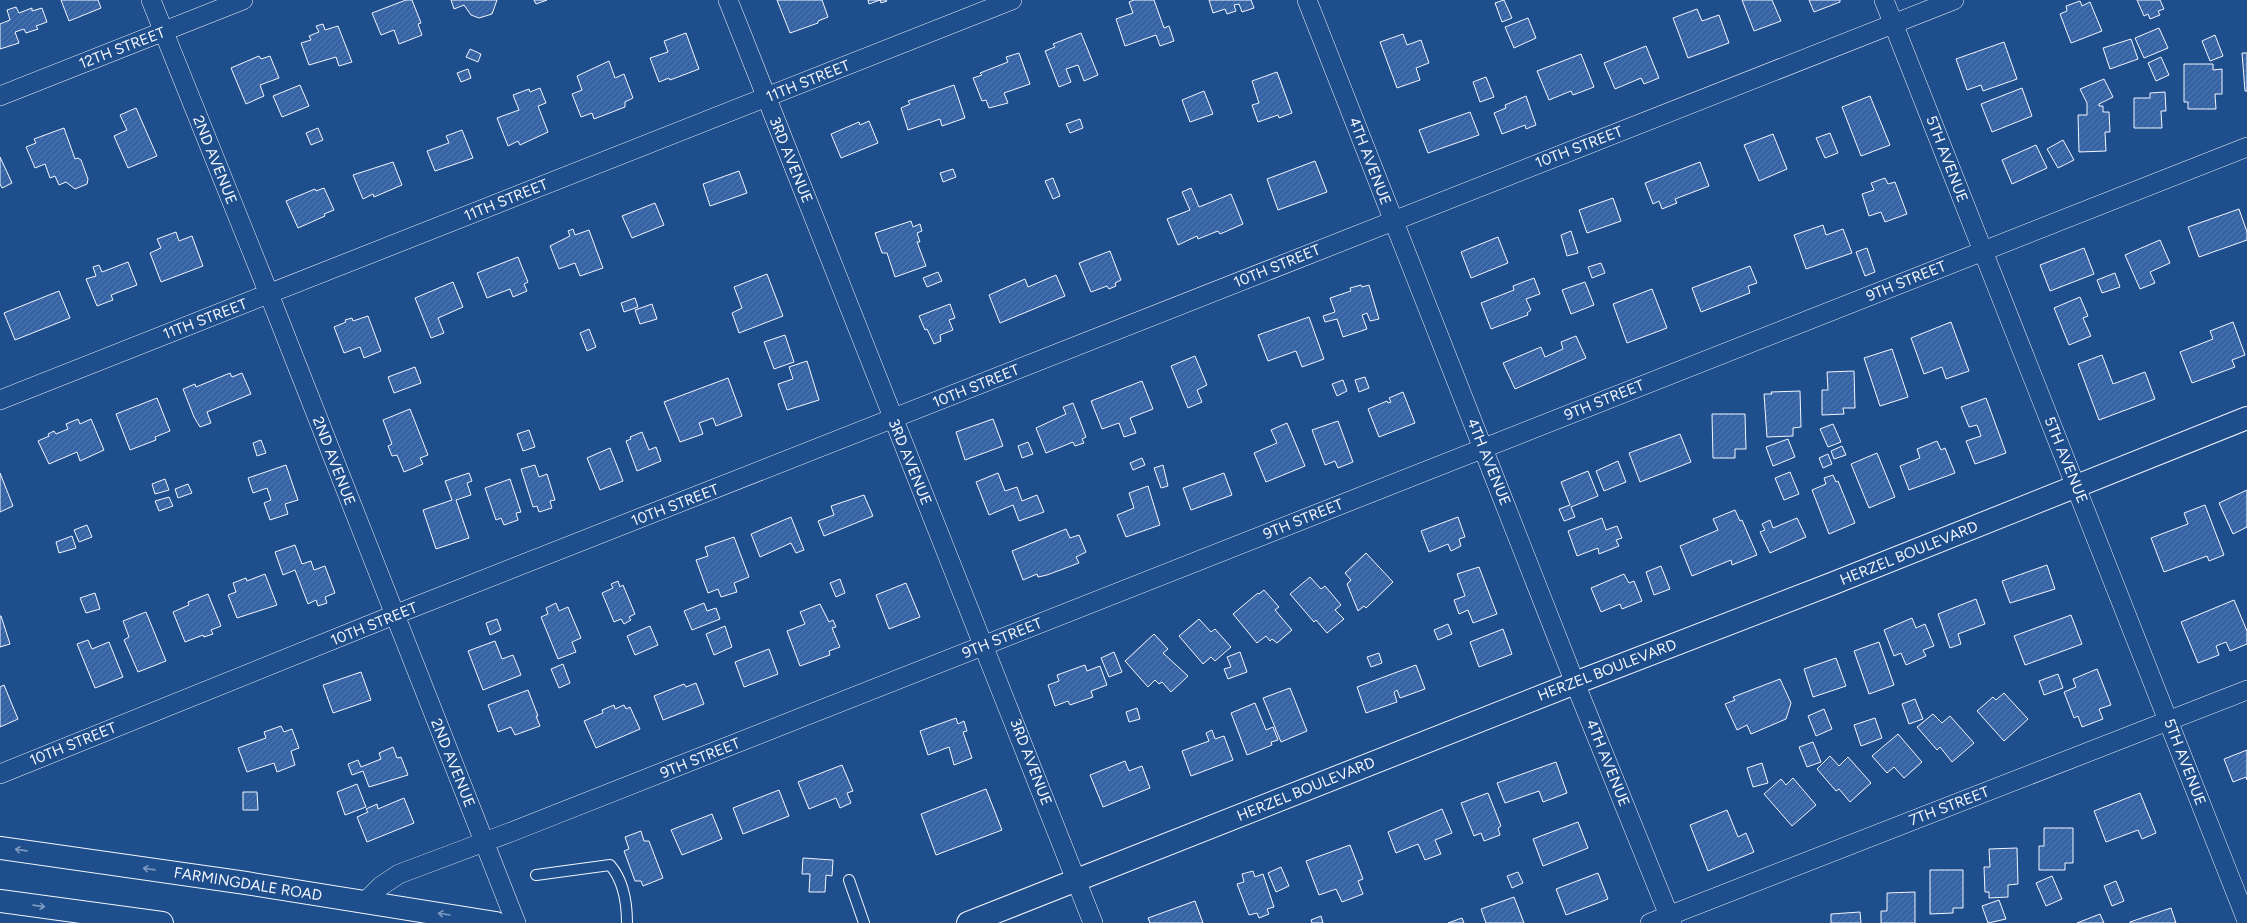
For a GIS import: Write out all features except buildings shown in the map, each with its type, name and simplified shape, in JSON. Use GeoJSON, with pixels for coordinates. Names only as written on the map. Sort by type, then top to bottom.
{"type":"FeatureCollection","features":[{"type":"Feature","properties":{"kind":"street","name":"2ND AVENUE"},"geometry":{"type":"LineString","coordinates":[[151,0],[269,294],[516,923]]}},
{"type":"Feature","properties":{"kind":"street","name":"12TH STREET"},"geometry":{"type":"LineString","coordinates":[[0,96],[243,0]]}},
{"type":"Feature","properties":{"kind":"street","name":"3RD AVENUE"},"geometry":{"type":"LineString","coordinates":[[728,0],[1093,923]]}},
{"type":"Feature","properties":{"kind":"street","name":"11TH STREET"},"geometry":{"type":"LineString","coordinates":[[0,400],[1012,0]]}},
{"type":"Feature","properties":{"kind":"street","name":"4TH AVENUE"},"geometry":{"type":"LineString","coordinates":[[1307,0],[1575,683],[1671,919]]}},
{"type":"Feature","properties":{"kind":"street","name":"5TH AVENUE"},"geometry":{"type":"LineString","coordinates":[[1884,0],[2247,920]]}},
{"type":"Feature","properties":{"kind":"street","name":"10TH STREET"},"geometry":{"type":"LineString","coordinates":[[0,774],[394,615],[1954,0]]}},
{"type":"Feature","properties":{"kind":"street","name":"9TH STREET"},"geometry":{"type":"LineString","coordinates":[[365,902],[382,886],[399,874],[484,843],[2247,147]]}},
{"type":"Feature","properties":{"kind":"street","name":"HERZEL BOULEVARD"},"geometry":{"type":"LineString","coordinates":[[968,923],[2247,418]]}},
{"type":"Feature","properties":{"kind":"street","name":"7TH STREET"},"geometry":{"type":"LineString","coordinates":[[1650,923],[1671,919],[2247,690]]}},
{"type":"Feature","properties":{"kind":"street","name":"FARMINGDALE ROAD"},"geometry":{"type":"LineString","coordinates":[[0,848],[496,923]]}},
{"type":"Feature","properties":{"kind":"street"},"geometry":{"type":"LineString","coordinates":[[0,901],[162,923]]}},
{"type":"Feature","properties":{"kind":"lane"},"geometry":{"type":"LineString","coordinates":[[536,875],[610,865],[618,874],[627,903],[627,923]]}},
{"type":"Feature","properties":{"kind":"lane"},"geometry":{"type":"LineString","coordinates":[[849,880],[864,923]]}}]}
